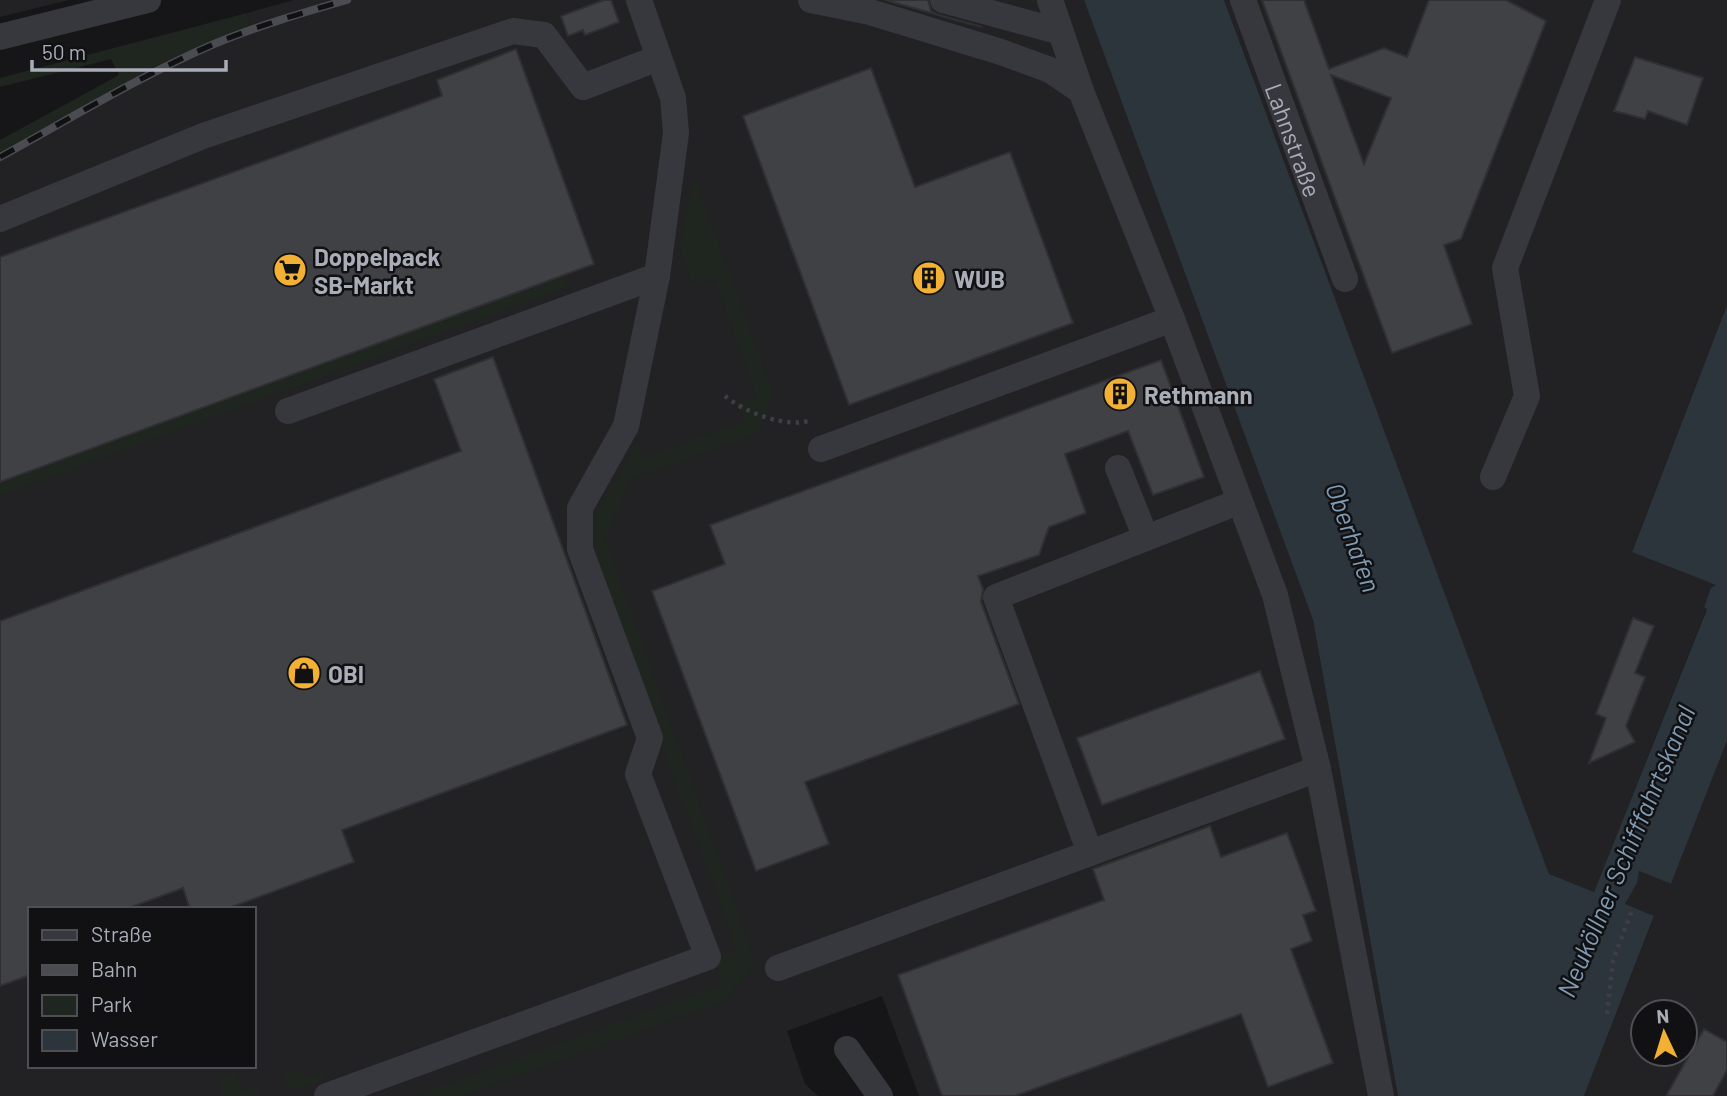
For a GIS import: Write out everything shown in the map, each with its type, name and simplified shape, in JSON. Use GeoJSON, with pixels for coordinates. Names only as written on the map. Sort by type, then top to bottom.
{"type":"FeatureCollection","features":[{"type":"Feature","properties":{"kind":"street"},"geometry":{"type":"LineString","coordinates":[[0,37],[110,5],[148,0]]}},
{"type":"Feature","properties":{"kind":"street"},"geometry":{"type":"LineString","coordinates":[[327,1096],[708,957],[638,774],[650,738],[580,549],[580,508],[626,426],[657,276],[676,133],[673,99],[639,0]]}},
{"type":"Feature","properties":{"kind":"street"},"geometry":{"type":"LineString","coordinates":[[811,0],[870,12],[1050,70],[1081,91]]}},
{"type":"Feature","properties":{"kind":"street"},"geometry":{"type":"LineString","coordinates":[[943,0],[1061,32]]}},
{"type":"Feature","properties":{"kind":"street"},"geometry":{"type":"LineString","coordinates":[[1050,0],[1081,91],[1172,319],[1238,502],[1275,595],[1318,769],[1381,1096]]}},
{"type":"Feature","properties":{"kind":"street","name":"Lahnstraße"},"geometry":{"type":"LineString","coordinates":[[1243,0],[1345,279]]}},
{"type":"Feature","properties":{"kind":"street"},"geometry":{"type":"LineString","coordinates":[[1493,477],[1527,396],[1505,268],[1608,0]]}},
{"type":"Feature","properties":{"kind":"street"},"geometry":{"type":"LineString","coordinates":[[0,219],[203,136],[513,31],[544,35],[583,86],[658,58]]}},
{"type":"Feature","properties":{"kind":"street"},"geometry":{"type":"LineString","coordinates":[[288,411],[657,276]]}},
{"type":"Feature","properties":{"kind":"street"},"geometry":{"type":"LineString","coordinates":[[821,449],[1172,319]]}},
{"type":"Feature","properties":{"kind":"street"},"geometry":{"type":"LineString","coordinates":[[1118,468],[1146,538]]}},
{"type":"Feature","properties":{"kind":"street"},"geometry":{"type":"LineString","coordinates":[[1090,853],[996,597],[1238,502]]}},
{"type":"Feature","properties":{"kind":"street"},"geometry":{"type":"LineString","coordinates":[[778,968],[1318,769]]}},
{"type":"Feature","properties":{"kind":"street"},"geometry":{"type":"LineString","coordinates":[[847,1049],[880,1096]]}},
{"type":"Feature","properties":{"kind":"path"},"geometry":{"type":"LineString","coordinates":[[725,396],[742,410],[796,425],[811,420]]}},
{"type":"Feature","properties":{"kind":"path"},"geometry":{"type":"LineString","coordinates":[[1608,1014],[1613,960],[1633,908]]}},
{"type":"Feature","properties":{"kind":"shaded area"},"geometry":{"type":"Polygon","coordinates":[[[0,0],[69,0],[0,17],[0,0]]]}},
{"type":"Feature","properties":{"kind":"shaded area"},"geometry":{"type":"Polygon","coordinates":[[[294,0],[1084,0],[1313,620],[1398,1096],[919,1096],[882,996],[787,1031],[805,1084],[818,1096],[0,1096],[0,152],[155,66],[250,25],[247,13],[294,0]]]}},
{"type":"Feature","properties":{"kind":"shaded area"},"geometry":{"type":"Polygon","coordinates":[[[1224,0],[1727,0],[1727,305],[1632,551],[1716,584],[1704,607],[1707,608],[1594,892],[1549,875],[1224,0]]]}},
{"type":"Feature","properties":{"kind":"shaded area"},"geometry":{"type":"Polygon","coordinates":[[[1727,741],[1727,1096],[1584,1096],[1654,917],[1625,905],[1639,871],[1671,884],[1727,741]]]}},
{"type":"Feature","properties":{"kind":"green space"},"geometry":{"type":"Polygon","coordinates":[[[247,13],[250,25],[155,66],[0,152],[0,140],[119,75],[111,59],[0,87],[0,78],[247,13]]]}},
{"type":"Feature","properties":{"kind":"green space"},"geometry":{"type":"Polygon","coordinates":[[[694,176],[773,393],[758,434],[632,479],[605,538],[756,963],[725,1001],[464,1096],[414,1096],[722,984],[714,959],[737,951],[592,555],[591,522],[638,442],[644,457],[745,421],[739,402],[756,396],[715,279],[692,286],[679,245],[694,176]]]}},
{"type":"Feature","properties":{"kind":"green space"},"geometry":{"type":"Polygon","coordinates":[[[564,275],[568,287],[0,496],[0,482],[564,275]]]}},
{"type":"Feature","properties":{"kind":"green space"},"geometry":{"type":"Polygon","coordinates":[[[301,1069],[304,1078],[323,1072],[322,1081],[298,1089],[288,1088],[283,1075],[301,1069]]]}},
{"type":"Feature","properties":{"kind":"green space"},"geometry":{"type":"Polygon","coordinates":[[[236,1073],[243,1091],[259,1085],[260,1093],[254,1096],[223,1096],[217,1079],[236,1073]]]}},
{"type":"Feature","properties":{"kind":"water"},"geometry":{"type":"Polygon","coordinates":[[[1084,0],[1224,0],[1549,874],[1594,892],[1707,609],[1704,607],[1711,588],[1716,585],[1632,552],[1727,305],[1727,741],[1671,884],[1639,871],[1637,883],[1625,904],[1654,916],[1584,1096],[1398,1096],[1313,620],[1084,0]]]}},
{"type":"Feature","properties":{"kind":"building"},"geometry":{"type":"Polygon","coordinates":[[[604,0],[611,0],[619,22],[585,35],[583,30],[568,36],[561,16],[604,0]]]}},
{"type":"Feature","properties":{"kind":"building"},"geometry":{"type":"Polygon","coordinates":[[[885,0],[928,0],[931,11],[937,15],[885,0]]]}},
{"type":"Feature","properties":{"kind":"building"},"geometry":{"type":"Polygon","coordinates":[[[1262,0],[1304,0],[1329,69],[1384,48],[1407,57],[1429,0],[1506,0],[1546,21],[1461,239],[1444,245],[1472,324],[1392,353],[1262,0]],[[1331,75],[1364,164],[1391,98],[1331,75]]]}},
{"type":"Feature","properties":{"kind":"building","name":"Doppelpack SB-Markt"},"geometry":{"type":"Polygon","coordinates":[[[516,49],[594,264],[0,482],[0,257],[442,96],[437,80],[516,49]]]}},
{"type":"Feature","properties":{"kind":"building"},"geometry":{"type":"Polygon","coordinates":[[[1635,57],[1703,78],[1687,125],[1648,111],[1645,119],[1614,111],[1635,57]]]}},
{"type":"Feature","properties":{"kind":"building","name":"WUB"},"geometry":{"type":"Polygon","coordinates":[[[871,68],[915,187],[1010,152],[1073,323],[849,405],[743,116],[871,68]]]}},
{"type":"Feature","properties":{"kind":"building","name":"OBI"},"geometry":{"type":"Polygon","coordinates":[[[493,357],[627,725],[342,830],[354,862],[231,907],[189,907],[183,888],[131,907],[28,907],[28,976],[0,986],[0,621],[461,451],[434,379],[493,357]]]}},
{"type":"Feature","properties":{"kind":"building"},"geometry":{"type":"Polygon","coordinates":[[[1161,360],[1204,477],[1153,495],[1128,431],[1065,454],[1086,513],[1049,527],[1039,555],[978,576],[983,589],[981,602],[1019,704],[805,782],[829,844],[756,871],[652,591],[725,564],[710,525],[1161,360]]]}},
{"type":"Feature","properties":{"kind":"building"},"geometry":{"type":"Polygon","coordinates":[[[1633,618],[1654,626],[1635,673],[1645,677],[1626,726],[1635,742],[1589,763],[1606,718],[1596,714],[1633,618]]]}},
{"type":"Feature","properties":{"kind":"building"},"geometry":{"type":"Polygon","coordinates":[[[1260,671],[1285,739],[1102,805],[1077,738],[1260,671]]]}},
{"type":"Feature","properties":{"kind":"building"},"geometry":{"type":"Polygon","coordinates":[[[1210,826],[1221,857],[1287,833],[1316,911],[1303,915],[1312,941],[1291,949],[1333,1063],[1268,1087],[1241,1014],[1015,1096],[942,1096],[898,975],[1104,900],[1093,869],[1210,826]]]}},
{"type":"Feature","properties":{"kind":"building"},"geometry":{"type":"Polygon","coordinates":[[[1704,1029],[1727,1042],[1727,1070],[1713,1096],[1666,1096],[1682,1068],[1699,1068],[1699,1038],[1704,1029]]]}},
{"type":"Feature","properties":{"kind":"railway"},"geometry":{"type":"LineString","coordinates":[[0,157],[186,56],[247,31],[347,0]]}},
{"type":"Feature","properties":{"kind":"place","name":"Doppelpack SB-Markt"},"geometry":{"type":"Point","coordinates":[290,270]}},
{"type":"Feature","properties":{"kind":"place","name":"WUB"},"geometry":{"type":"Point","coordinates":[929,278]}},
{"type":"Feature","properties":{"kind":"place","name":"Rethmann"},"geometry":{"type":"Point","coordinates":[1120,394]}},
{"type":"Feature","properties":{"kind":"place","name":"OBI"},"geometry":{"type":"Point","coordinates":[304,673]}},
{"type":"Feature","properties":{"kind":"water label","name":"Oberhafen"},"geometry":{"type":"Point","coordinates":[1354,537]}},
{"type":"Feature","properties":{"kind":"water label","name":"Neuköllner Schifffahrtskanal"},"geometry":{"type":"Point","coordinates":[1625,851]}}]}
